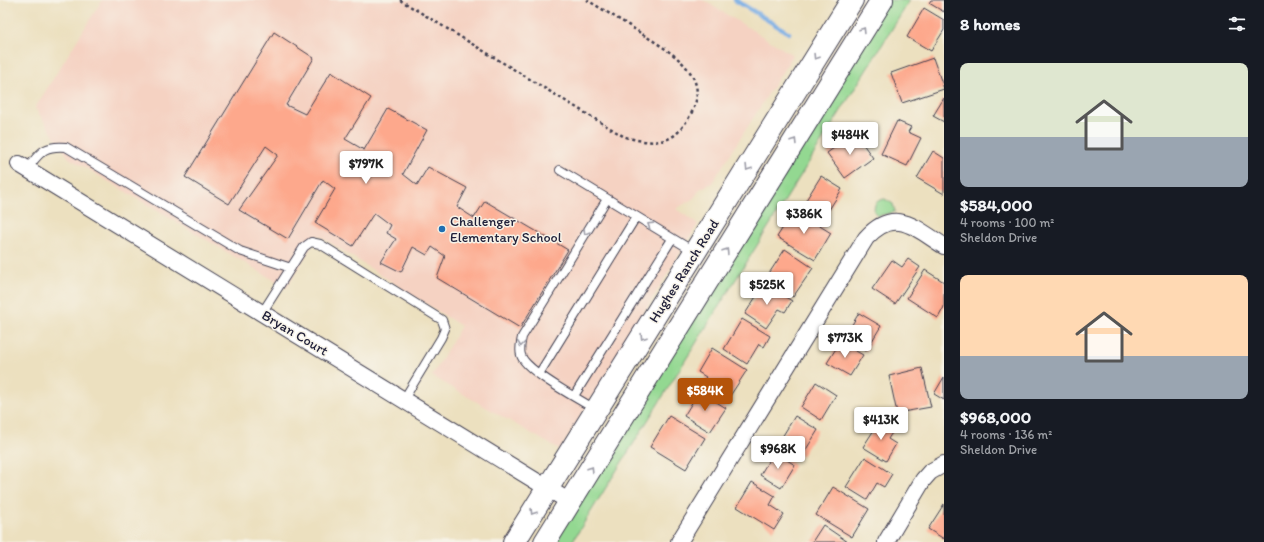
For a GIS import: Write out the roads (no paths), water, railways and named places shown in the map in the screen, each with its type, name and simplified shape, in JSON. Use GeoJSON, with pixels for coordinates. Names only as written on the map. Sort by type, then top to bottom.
{"type":"FeatureCollection","features":[{"type":"Feature","properties":{"kind":"street","name":"Hughes Ranch Road"},"geometry":{"type":"LineString","coordinates":[[514,542],[852,0]]}},
{"type":"Feature","properties":{"kind":"street","name":"Hughes Ranch Road"},"geometry":{"type":"LineString","coordinates":[[545,542],[882,0]]}},
{"type":"Feature","properties":{"kind":"street","name":"Bryan Court"},"geometry":{"type":"LineString","coordinates":[[23,167],[570,502]]}},
{"type":"Feature","properties":{"kind":"street"},"geometry":{"type":"LineString","coordinates":[[680,542],[866,238],[875,229],[888,222],[901,221],[944,246]]}},
{"type":"Feature","properties":{"kind":"street"},"geometry":{"type":"LineString","coordinates":[[647,377],[655,346],[701,270],[695,252]]}},
{"type":"Feature","properties":{"kind":"street"},"geometry":{"type":"LineString","coordinates":[[886,542],[923,480],[930,472],[944,464]]}},
{"type":"Feature","properties":{"kind":"lane"},"geometry":{"type":"LineString","coordinates":[[23,167],[40,153],[52,146],[66,147],[240,251],[291,268]]}},
{"type":"Feature","properties":{"kind":"lane"},"geometry":{"type":"LineString","coordinates":[[560,170],[695,252]]}},
{"type":"Feature","properties":{"kind":"lane"},"geometry":{"type":"LineString","coordinates":[[597,411],[528,368],[521,356],[520,347],[522,337],[606,199]]}},
{"type":"Feature","properties":{"kind":"lane"},"geometry":{"type":"LineString","coordinates":[[539,374],[636,217]]}},
{"type":"Feature","properties":{"kind":"lane"},"geometry":{"type":"LineString","coordinates":[[574,396],[672,239]]}},
{"type":"Feature","properties":{"kind":"lane"},"geometry":{"type":"LineString","coordinates":[[262,313],[304,248],[311,242],[320,244],[442,320],[445,329],[441,338],[404,399]]}},
{"type":"Feature","properties":{"kind":"waterway"},"geometry":{"type":"LineString","coordinates":[[735,0],[789,33]]}},
{"type":"Feature","properties":{"kind":"place","name":"Challenger Elementary School"},"geometry":{"type":"Point","coordinates":[442,229]}}]}
